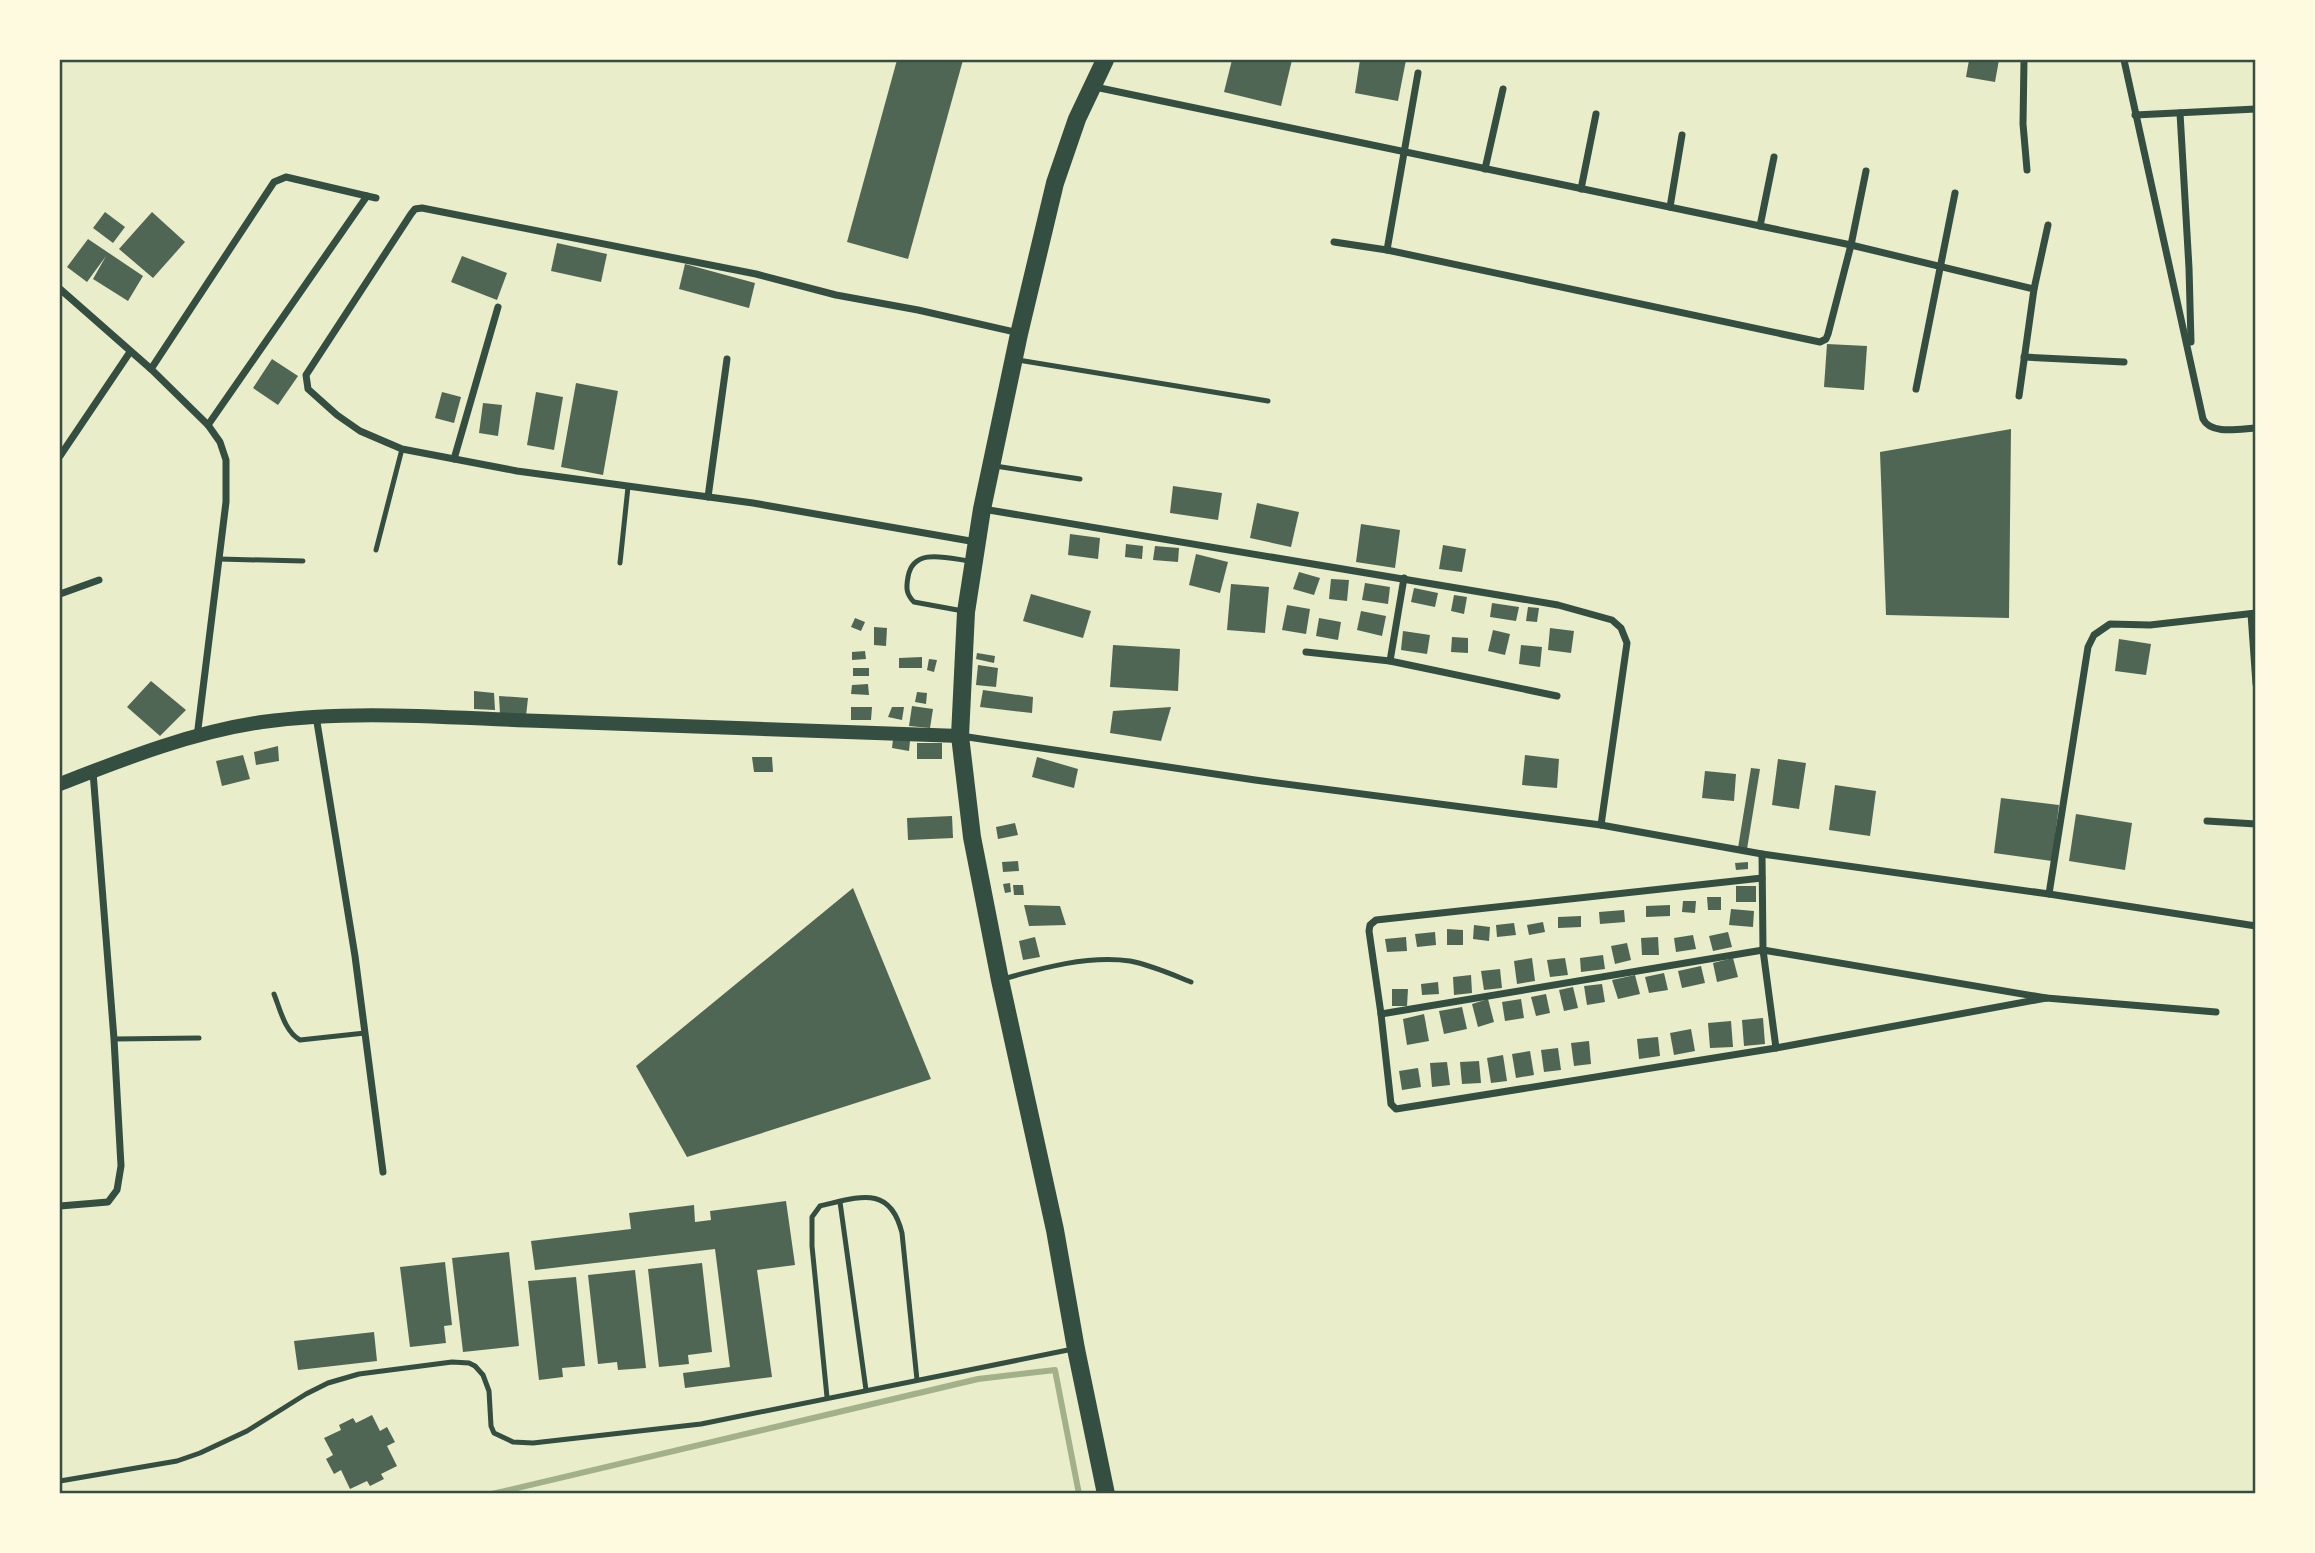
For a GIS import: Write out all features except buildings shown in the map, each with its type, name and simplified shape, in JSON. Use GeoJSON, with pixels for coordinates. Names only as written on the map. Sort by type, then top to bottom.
{"type":"FeatureCollection","features":[{"type":"Feature","properties":{"kind":"highway"},"geometry":{"type":"LineString","coordinates":[[1104,60],[1091,86],[1055,183],[1019,334],[982,509],[966,612],[960,736],[972,837],[999,980],[1053,1217],[1076,1349],[1106,1493]]}},
{"type":"Feature","properties":{"kind":"main road"},"geometry":{"type":"LineString","coordinates":[[60,784],[139,754],[197,737],[259,723],[315,716],[421,717],[960,736]]}},
{"type":"Feature","properties":{"kind":"street"},"geometry":{"type":"LineString","coordinates":[[2024,60],[2023,124],[2027,170]]}},
{"type":"Feature","properties":{"kind":"street"},"geometry":{"type":"LineString","coordinates":[[2124,60],[2203,419],[2213,429],[2256,428]]}},
{"type":"Feature","properties":{"kind":"street"},"geometry":{"type":"LineString","coordinates":[[1387,250],[1418,73]]}},
{"type":"Feature","properties":{"kind":"street"},"geometry":{"type":"LineString","coordinates":[[1091,86],[1851,245],[2034,289]]}},
{"type":"Feature","properties":{"kind":"street"},"geometry":{"type":"LineString","coordinates":[[1485,169],[1503,89]]}},
{"type":"Feature","properties":{"kind":"street"},"geometry":{"type":"LineString","coordinates":[[2135,115],[2256,109]]}},
{"type":"Feature","properties":{"kind":"street"},"geometry":{"type":"LineString","coordinates":[[2180,113],[2191,357]]}},
{"type":"Feature","properties":{"kind":"street"},"geometry":{"type":"LineString","coordinates":[[1581,189],[1596,114]]}},
{"type":"Feature","properties":{"kind":"street"},"geometry":{"type":"LineString","coordinates":[[1670,208],[1682,135]]}},
{"type":"Feature","properties":{"kind":"street"},"geometry":{"type":"LineString","coordinates":[[1760,226],[1774,157]]}},
{"type":"Feature","properties":{"kind":"street"},"geometry":{"type":"LineString","coordinates":[[1334,242],[1387,250],[1820,342],[1826,339],[1828,334],[1866,172]]}},
{"type":"Feature","properties":{"kind":"street"},"geometry":{"type":"LineString","coordinates":[[151,369],[274,181],[286,177],[371,197],[208,425]]}},
{"type":"Feature","properties":{"kind":"street"},"geometry":{"type":"LineString","coordinates":[[1916,389],[1955,193]]}},
{"type":"Feature","properties":{"kind":"street"},"geometry":{"type":"LineString","coordinates":[[977,542],[708,497],[454,460],[402,449],[360,431],[337,415],[309,389],[306,379],[311,367],[411,214],[415,209],[422,208],[756,274],[836,295],[918,310],[1019,334]]}},
{"type":"Feature","properties":{"kind":"street"},"geometry":{"type":"LineString","coordinates":[[2019,396],[2034,289],[2048,225]]}},
{"type":"Feature","properties":{"kind":"street"},"geometry":{"type":"LineString","coordinates":[[60,289],[151,369],[208,425],[220,442],[226,460],[226,502],[197,737]]}},
{"type":"Feature","properties":{"kind":"street"},"geometry":{"type":"LineString","coordinates":[[454,460],[498,307]]}},
{"type":"Feature","properties":{"kind":"street"},"geometry":{"type":"LineString","coordinates":[[60,456],[130,352]]}},
{"type":"Feature","properties":{"kind":"street"},"geometry":{"type":"LineString","coordinates":[[2024,357],[2124,362]]}},
{"type":"Feature","properties":{"kind":"street"},"geometry":{"type":"LineString","coordinates":[[708,497],[727,359]]}},
{"type":"Feature","properties":{"kind":"street"},"geometry":{"type":"LineString","coordinates":[[982,509],[1558,605],[1612,620],[1621,628],[1628,643],[1601,825]]}},
{"type":"Feature","properties":{"kind":"street"},"geometry":{"type":"LineString","coordinates":[[1390,661],[1404,578]]}},
{"type":"Feature","properties":{"kind":"street"},"geometry":{"type":"LineString","coordinates":[[60,594],[99,580]]}},
{"type":"Feature","properties":{"kind":"street"},"geometry":{"type":"LineString","coordinates":[[2049,894],[2088,647],[2094,635],[2110,624],[2150,625],[2253,614],[2256,684]]}},
{"type":"Feature","properties":{"kind":"street"},"geometry":{"type":"LineString","coordinates":[[1306,652],[1390,661],[1557,696]]}},
{"type":"Feature","properties":{"kind":"street"},"geometry":{"type":"LineString","coordinates":[[315,716],[355,956],[383,1172]]}},
{"type":"Feature","properties":{"kind":"street"},"geometry":{"type":"LineString","coordinates":[[960,736],[1268,782],[1601,825],[1762,854],[2256,926]]}},
{"type":"Feature","properties":{"kind":"street"},"geometry":{"type":"LineString","coordinates":[[60,1206],[106,1204],[117,1190],[121,1166],[93,771]]}},
{"type":"Feature","properties":{"kind":"street"},"geometry":{"type":"LineString","coordinates":[[2207,821],[2256,824]]}},
{"type":"Feature","properties":{"kind":"street"},"geometry":{"type":"LineString","coordinates":[[1762,854],[1763,950],[1776,1048]]}},
{"type":"Feature","properties":{"kind":"street"},"geometry":{"type":"LineString","coordinates":[[1762,878],[1376,920],[1370,925],[1369,931],[1391,1104],[1396,1109],[1776,1048],[2046,998]]}},
{"type":"Feature","properties":{"kind":"street"},"geometry":{"type":"LineString","coordinates":[[1381,1014],[1763,950],[2046,998],[2216,1012]]}},
{"type":"Feature","properties":{"kind":"lane"},"geometry":{"type":"LineString","coordinates":[[1015,359],[1268,401]]}},
{"type":"Feature","properties":{"kind":"lane"},"geometry":{"type":"LineString","coordinates":[[376,550],[402,449]]}},
{"type":"Feature","properties":{"kind":"lane"},"geometry":{"type":"LineString","coordinates":[[992,466],[1080,479]]}},
{"type":"Feature","properties":{"kind":"lane"},"geometry":{"type":"LineString","coordinates":[[621,563],[628,487]]}},
{"type":"Feature","properties":{"kind":"lane"},"geometry":{"type":"LineString","coordinates":[[966,612],[914,602],[906,590],[907,580],[909,569],[914,562],[926,557],[974,561]]}},
{"type":"Feature","properties":{"kind":"lane"},"geometry":{"type":"LineString","coordinates":[[219,559],[303,561]]}},
{"type":"Feature","properties":{"kind":"lane"},"geometry":{"type":"LineString","coordinates":[[999,980],[1043,969],[1094,960],[1112,960],[1155,967],[1191,982]]}},
{"type":"Feature","properties":{"kind":"lane"},"geometry":{"type":"LineString","coordinates":[[274,994],[289,1030],[300,1040],[365,1033]]}},
{"type":"Feature","properties":{"kind":"lane"},"geometry":{"type":"LineString","coordinates":[[114,1039],[200,1038]]}},
{"type":"Feature","properties":{"kind":"lane"},"geometry":{"type":"LineString","coordinates":[[828,1397],[812,1246],[813,1217],[820,1206],[840,1202],[880,1199],[888,1203],[897,1214],[902,1233],[918,1380]]}},
{"type":"Feature","properties":{"kind":"lane"},"geometry":{"type":"LineString","coordinates":[[840,1202],[866,1390]]}},
{"type":"Feature","properties":{"kind":"lane"},"geometry":{"type":"LineString","coordinates":[[60,1482],[177,1461],[200,1453],[267,1420],[328,1383],[359,1374],[452,1362],[469,1363],[478,1369],[489,1391],[492,1431],[504,1440],[522,1443],[565,1441],[640,1429],[701,1424],[1076,1349]]}},
{"type":"Feature","properties":{"kind":"waterway"},"geometry":{"type":"LineString","coordinates":[[492,1494],[978,1379],[1055,1370],[1079,1494]]}}]}
